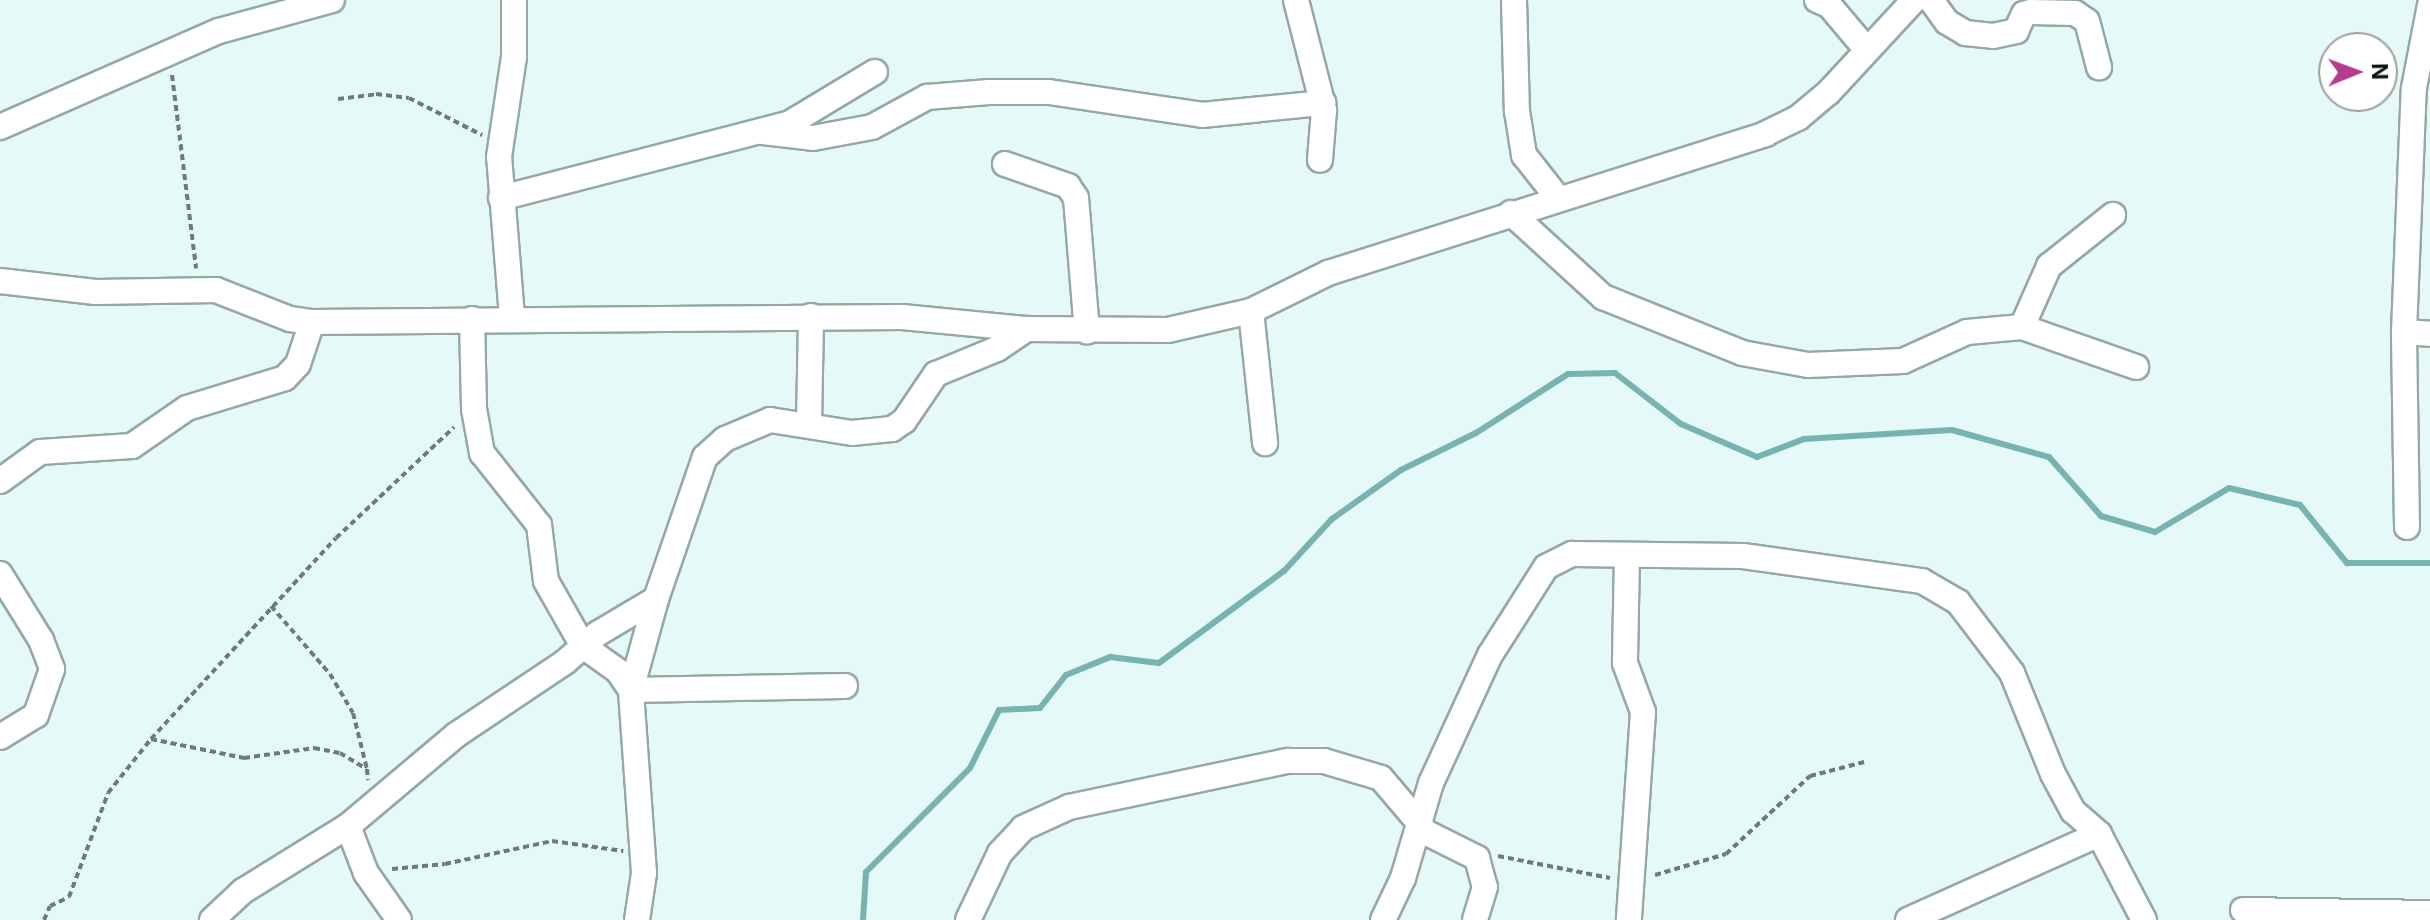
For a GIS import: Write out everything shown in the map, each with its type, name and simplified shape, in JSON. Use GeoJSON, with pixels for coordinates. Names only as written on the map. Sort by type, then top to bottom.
{"type":"FeatureCollection","features":[{"type":"Feature","properties":{"kind":"street"},"geometry":{"type":"LineString","coordinates":[[0,127],[219,31],[332,0]]}},
{"type":"Feature","properties":{"kind":"street"},"geometry":{"type":"LineString","coordinates":[[512,317],[501,198],[501,146],[514,57],[514,0]]}},
{"type":"Feature","properties":{"kind":"street"},"geometry":{"type":"LineString","coordinates":[[1296,0],[1323,103],[1320,160]]}},
{"type":"Feature","properties":{"kind":"street"},"geometry":{"type":"LineString","coordinates":[[1514,0],[1517,111],[1524,155],[1557,197]]}},
{"type":"Feature","properties":{"kind":"street"},"geometry":{"type":"LineString","coordinates":[[1817,0],[1829,5],[1866,49]]}},
{"type":"Feature","properties":{"kind":"street"},"geometry":{"type":"LineString","coordinates":[[0,281],[95,292],[199,288],[234,294],[290,319],[312,322],[512,317],[811,316],[902,317],[1087,332],[1168,330],[1251,311],[1328,273],[1447,238],[1557,197],[1703,155],[1798,118],[1914,0]]}},
{"type":"Feature","properties":{"kind":"street"},"geometry":{"type":"LineString","coordinates":[[1931,0],[1947,22],[1965,33],[1993,36],[2016,31],[2024,14],[2031,12],[2075,13],[2087,21],[2099,67]]}},
{"type":"Feature","properties":{"kind":"street"},"geometry":{"type":"LineString","coordinates":[[2407,527],[2404,332],[2414,88],[2430,5]]}},
{"type":"Feature","properties":{"kind":"street"},"geometry":{"type":"LineString","coordinates":[[501,198],[763,132],[813,111],[875,72]]}},
{"type":"Feature","properties":{"kind":"street"},"geometry":{"type":"LineString","coordinates":[[763,132],[813,138],[872,127],[927,97],[989,92],[1049,92],[1202,115],[1323,103]]}},
{"type":"Feature","properties":{"kind":"street"},"geometry":{"type":"LineString","coordinates":[[1005,164],[1068,186],[1076,198],[1087,332]]}},
{"type":"Feature","properties":{"kind":"street"},"geometry":{"type":"LineString","coordinates":[[1511,213],[1603,297],[1742,353],[1808,365],[1903,361],[1967,332],[2022,327],[2136,367]]}},
{"type":"Feature","properties":{"kind":"street"},"geometry":{"type":"LineString","coordinates":[[2022,327],[2049,266],[2113,215]]}},
{"type":"Feature","properties":{"kind":"street"},"geometry":{"type":"LineString","coordinates":[[1251,311],[1265,443]]}},
{"type":"Feature","properties":{"kind":"street"},"geometry":{"type":"LineString","coordinates":[[809,424],[811,316]]}},
{"type":"Feature","properties":{"kind":"street"},"geometry":{"type":"LineString","coordinates":[[472,319],[474,409],[490,469],[539,525],[546,581],[583,646],[618,671],[631,690]]}},
{"type":"Feature","properties":{"kind":"street"},"geometry":{"type":"LineString","coordinates":[[0,481],[40,452],[132,446],[187,408],[285,378],[298,364],[312,322]]}},
{"type":"Feature","properties":{"kind":"street"},"geometry":{"type":"LineString","coordinates":[[637,920],[643,853],[631,690],[656,599],[705,457],[746,426],[770,420],[852,433],[892,429],[904,421],[936,374],[997,349],[1027,329]]}},
{"type":"Feature","properties":{"kind":"street"},"geometry":{"type":"LineString","coordinates":[[2404,332],[2430,334]]}},
{"type":"Feature","properties":{"kind":"street"},"geometry":{"type":"LineString","coordinates":[[1383,920],[1420,827],[1431,783],[1453,728],[1525,594],[1546,567],[1572,554],[1743,556],[1922,581],[1946,595],[1965,611],[2012,673],[2053,774],[2073,811],[2099,834],[2144,920]]}},
{"type":"Feature","properties":{"kind":"street"},"geometry":{"type":"LineString","coordinates":[[1627,555],[1625,663],[1643,712],[1632,900],[1651,920]]}},
{"type":"Feature","properties":{"kind":"street"},"geometry":{"type":"LineString","coordinates":[[0,574],[41,640],[52,669],[36,715],[0,737]]}},
{"type":"Feature","properties":{"kind":"street"},"geometry":{"type":"LineString","coordinates":[[212,920],[243,891],[348,826],[456,735],[656,599]]}},
{"type":"Feature","properties":{"kind":"street"},"geometry":{"type":"LineString","coordinates":[[631,690],[845,686]]}},
{"type":"Feature","properties":{"kind":"street"},"geometry":{"type":"LineString","coordinates":[[968,920],[1008,844],[1023,828],[1069,807],[1288,761],[1324,761],[1381,778],[1420,827],[1477,858],[1485,887],[1475,920]]}},
{"type":"Feature","properties":{"kind":"street"},"geometry":{"type":"LineString","coordinates":[[348,826],[366,873],[399,920]]}},
{"type":"Feature","properties":{"kind":"street"},"geometry":{"type":"LineString","coordinates":[[1908,920],[2099,834]]}},
{"type":"Feature","properties":{"kind":"street"},"geometry":{"type":"LineString","coordinates":[[2243,910],[2430,913]]}},
{"type":"Feature","properties":{"kind":"path"},"geometry":{"type":"LineString","coordinates":[[169,53],[199,288]]}},
{"type":"Feature","properties":{"kind":"path"},"geometry":{"type":"LineString","coordinates":[[338,99],[376,94],[409,98],[501,146]]}},
{"type":"Feature","properties":{"kind":"path"},"geometry":{"type":"LineString","coordinates":[[44,920],[50,906],[69,897],[108,793],[151,739],[271,606],[474,409]]}},
{"type":"Feature","properties":{"kind":"path"},"geometry":{"type":"LineString","coordinates":[[271,606],[330,674],[353,713],[367,769],[368,807]]}},
{"type":"Feature","properties":{"kind":"path"},"geometry":{"type":"LineString","coordinates":[[151,739],[244,758],[314,748],[340,753],[367,769]]}},
{"type":"Feature","properties":{"kind":"path"},"geometry":{"type":"LineString","coordinates":[[1492,854],[1632,900],[1726,854],[1810,776],[1864,762]]}},
{"type":"Feature","properties":{"kind":"path"},"geometry":{"type":"LineString","coordinates":[[366,873],[445,864],[552,841],[643,853]]}},
{"type":"Feature","properties":{"kind":"waterway"},"geometry":{"type":"LineString","coordinates":[[863,920],[866,872],[970,768],[999,710],[1040,708],[1066,675],[1110,657],[1159,663],[1284,571],[1332,519],[1401,470],[1476,433],[1568,374],[1615,373],[1681,424],[1757,457],[1804,439],[1952,430],[2049,457],[2101,516],[2155,532],[2229,488],[2300,505],[2347,563],[2430,563]]}}]}
